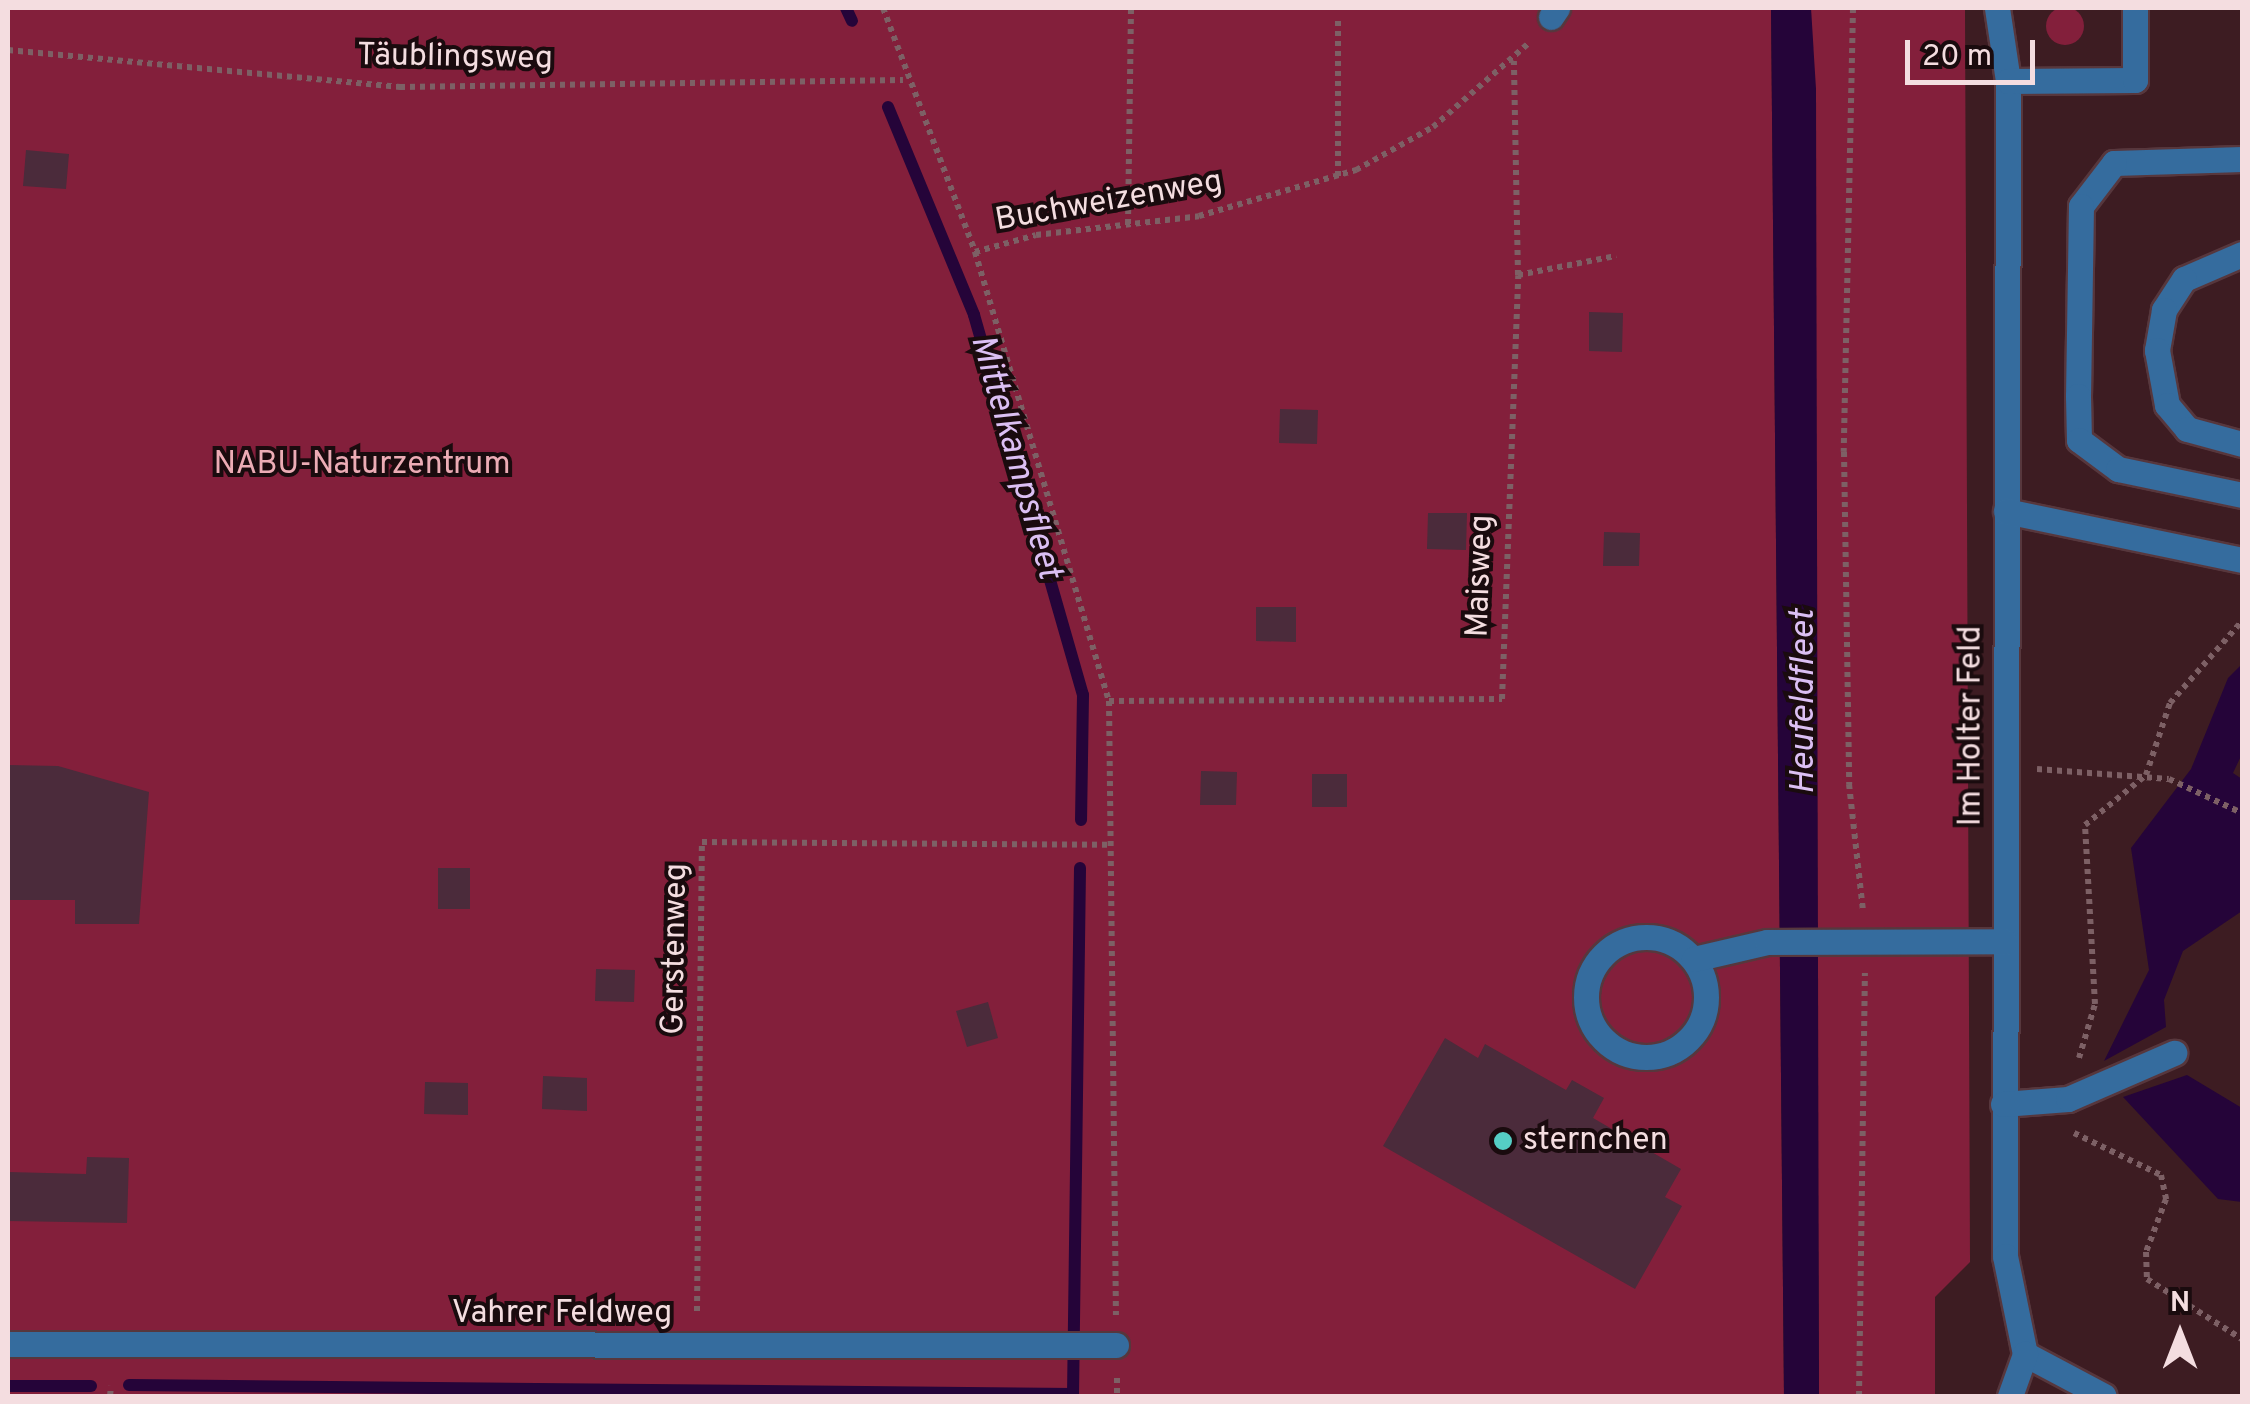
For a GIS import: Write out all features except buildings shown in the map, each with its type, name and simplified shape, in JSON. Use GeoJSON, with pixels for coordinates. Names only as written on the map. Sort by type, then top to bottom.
{"type":"FeatureCollection","features":[{"type":"Feature","properties":{"kind":"street","name":"Im Holter Feld"},"geometry":{"type":"LineString","coordinates":[[1997,8],[2008,81],[2005,1256],[2025,1354]]}},
{"type":"Feature","properties":{"kind":"street"},"geometry":{"type":"LineString","coordinates":[[2008,81],[2136,80],[2135,8]]}},
{"type":"Feature","properties":{"kind":"street"},"geometry":{"type":"LineString","coordinates":[[2242,160],[2114,163],[2081,206],[2078,396],[2079,440],[2118,469],[2242,494]]}},
{"type":"Feature","properties":{"kind":"street"},"geometry":{"type":"LineString","coordinates":[[2242,254],[2184,279],[2164,310],[2157,350],[2166,405],[2187,429],[2242,444]]}},
{"type":"Feature","properties":{"kind":"street"},"geometry":{"type":"LineString","coordinates":[[2006,511],[2242,560]]}},
{"type":"Feature","properties":{"kind":"street"},"geometry":{"type":"LineString","coordinates":[[1694,959],[1706,1006],[1680,1048],[1642,1058],[1592,1027],[1586,988],[1604,953],[1640,936],[1694,959],[1766,942],[2004,941]]}},
{"type":"Feature","properties":{"kind":"street"},"geometry":{"type":"LineString","coordinates":[[2003,1104],[2068,1099],[2174,1053]]}},
{"type":"Feature","properties":{"kind":"street","name":"Vahrer Feldweg"},"geometry":{"type":"LineString","coordinates":[[8,1344],[1104,1346]]}},
{"type":"Feature","properties":{"kind":"street"},"geometry":{"type":"LineString","coordinates":[[2010,1396],[2025,1354],[2104,1396]]}},
{"type":"Feature","properties":{"kind":"path"},"geometry":{"type":"LineString","coordinates":[[883,8],[903,80],[976,252],[1108,700],[1112,846],[1104,1346],[1117,1396]]}},
{"type":"Feature","properties":{"kind":"path"},"geometry":{"type":"LineString","coordinates":[[1852,8],[1844,452],[1850,784],[1866,942],[1859,1396]]}},
{"type":"Feature","properties":{"kind":"path"},"geometry":{"type":"LineString","coordinates":[[1128,224],[1130,10]]}},
{"type":"Feature","properties":{"kind":"path","name":"Buchweizenweg"},"geometry":{"type":"LineString","coordinates":[[976,252],[1128,224],[1199,216],[1338,176],[1434,128],[1514,62],[1554,12]]}},
{"type":"Feature","properties":{"kind":"path"},"geometry":{"type":"LineString","coordinates":[[1338,19],[1338,176]]}},
{"type":"Feature","properties":{"kind":"path","name":"Täublingsweg"},"geometry":{"type":"LineString","coordinates":[[8,50],[400,87],[903,80]]}},
{"type":"Feature","properties":{"kind":"path","name":"Maisweg"},"geometry":{"type":"LineString","coordinates":[[1108,700],[1502,699],[1518,275],[1514,62]]}},
{"type":"Feature","properties":{"kind":"path"},"geometry":{"type":"LineString","coordinates":[[1518,275],[1616,256]]}},
{"type":"Feature","properties":{"kind":"path"},"geometry":{"type":"LineString","coordinates":[[2242,621],[2170,704],[2146,775],[2084,825],[2095,1004],[2068,1099],[2073,1132],[2092,1148],[2134,1154],[2160,1175],[2166,1199],[2146,1252],[2147,1280],[2242,1339]]}},
{"type":"Feature","properties":{"kind":"path"},"geometry":{"type":"LineString","coordinates":[[2004,770],[2146,775],[2169,780],[2242,813]]}},
{"type":"Feature","properties":{"kind":"path","name":"Gerstenweg"},"geometry":{"type":"LineString","coordinates":[[697,1348],[702,842],[1112,846]]}},
{"type":"Feature","properties":{"kind":"path"},"geometry":{"type":"LineString","coordinates":[[110,1386],[110,1396]]}},
{"type":"Feature","properties":{"kind":"green space"},"geometry":{"type":"Polygon","coordinates":[[[2065,7],[2078,13],[2084,26],[2078,39],[2065,45],[2052,39],[2046,26],[2052,13],[2065,7]]]}},
{"type":"Feature","properties":{"kind":"green space","name":"NABU-Naturzentrum"},"geometry":{"type":"Polygon","coordinates":[[[8,8],[1771,8],[1784,1396],[8,1396],[8,8]]]}},
{"type":"Feature","properties":{"kind":"green space"},"geometry":{"type":"Polygon","coordinates":[[[1811,8],[1965,8],[1970,1262],[1935,1297],[1935,1396],[1819,1396],[1811,8]]]}},
{"type":"Feature","properties":{"kind":"water","name":"Heufeldfleet"},"geometry":{"type":"Polygon","coordinates":[[[1771,8],[1811,8],[1816,89],[1819,1396],[1784,1396],[1771,8]]]}},
{"type":"Feature","properties":{"kind":"water"},"geometry":{"type":"Polygon","coordinates":[[[2242,664],[2242,754],[2233,773],[2242,779],[2242,911],[2183,951],[2164,1000],[2166,1027],[2104,1061],[2149,970],[2131,848],[2191,769],[2228,678],[2242,664]]]}},
{"type":"Feature","properties":{"kind":"water"},"geometry":{"type":"Polygon","coordinates":[[[2187,1075],[2242,1108],[2242,1202],[2218,1199],[2123,1097],[2187,1075]]]}},
{"type":"Feature","properties":{"kind":"waterway","name":"Mittelkampsfleet"},"geometry":{"type":"LineString","coordinates":[[846,8],[852,21]]}},
{"type":"Feature","properties":{"kind":"waterway","name":"Mittelkampsfleet"},"geometry":{"type":"LineString","coordinates":[[888,107],[974,315],[1083,695],[1081,820]]}},
{"type":"Feature","properties":{"kind":"waterway","name":"Mittelkampsfleet"},"geometry":{"type":"LineString","coordinates":[[1073,1396],[1080,868]]}},
{"type":"Feature","properties":{"kind":"waterway"},"geometry":{"type":"LineString","coordinates":[[129,1385],[1073,1394]]}},
{"type":"Feature","properties":{"kind":"waterway"},"geometry":{"type":"LineString","coordinates":[[8,1386],[91,1386]]}},
{"type":"Feature","properties":{"kind":"place","name":"sternchen"},"geometry":{"type":"Point","coordinates":[1503,1141]}}]}
